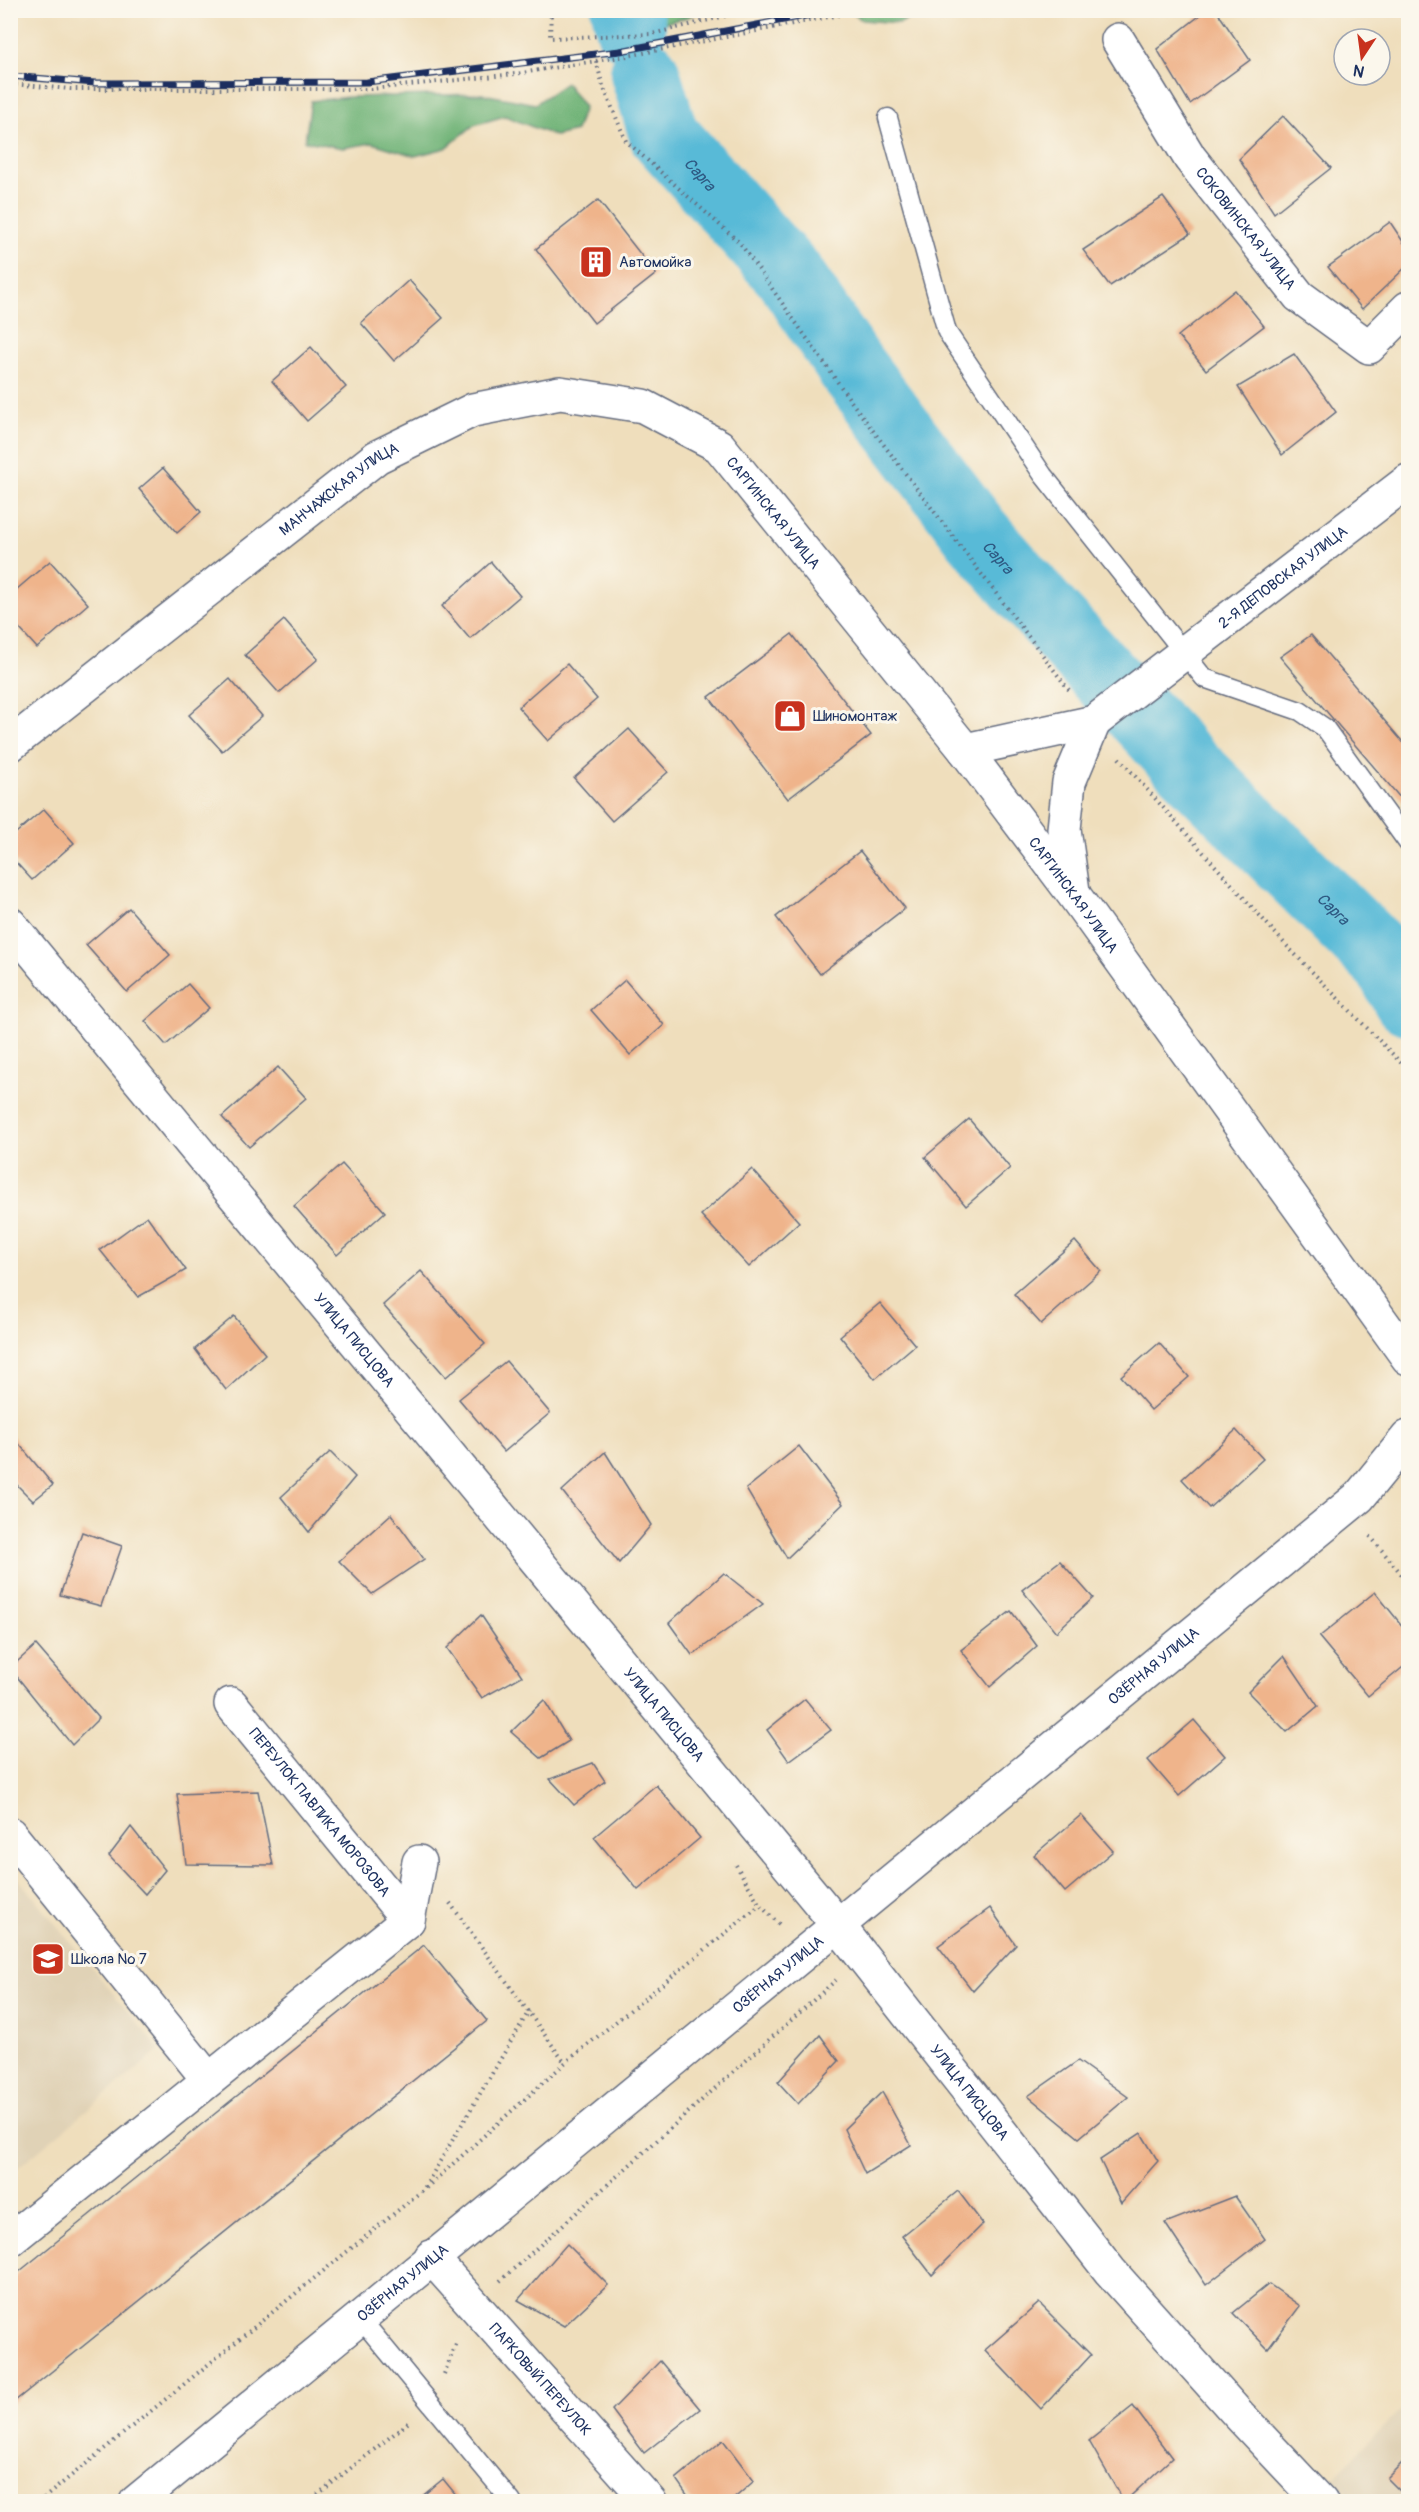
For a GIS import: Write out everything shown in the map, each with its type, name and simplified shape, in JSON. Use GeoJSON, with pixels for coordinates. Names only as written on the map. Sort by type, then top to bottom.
{"type":"FeatureCollection","features":[{"type":"Feature","properties":{"kind":"street","name":"СОКОВИНСКАЯ УЛИЦА"},"geometry":{"type":"LineString","coordinates":[[1118,40],[1190,158],[1299,296],[1369,347],[1408,308]]}},
{"type":"Feature","properties":{"kind":"street","name":"МАНЧАЖСКАЯ УЛИЦА"},"geometry":{"type":"LineString","coordinates":[[10,745],[377,457],[473,410],[560,393],[644,406],[719,446]]}},
{"type":"Feature","properties":{"kind":"street","name":"САРГИНСКАЯ УЛИЦА"},"geometry":{"type":"LineString","coordinates":[[719,446],[965,750],[1074,895],[1408,1358]]}},
{"type":"Feature","properties":{"kind":"street","name":"2-Я ДЕПОВСКАЯ УЛИЦА"},"geometry":{"type":"LineString","coordinates":[[1094,722],[1408,481]]}},
{"type":"Feature","properties":{"kind":"street"},"geometry":{"type":"LineString","coordinates":[[965,750],[1094,722]]}},
{"type":"Feature","properties":{"kind":"street"},"geometry":{"type":"LineString","coordinates":[[1074,895],[1064,829],[1069,782],[1094,722]]}},
{"type":"Feature","properties":{"kind":"street","name":"УЛИЦА ПИСЦОВА"},"geometry":{"type":"LineString","coordinates":[[10,924],[837,1924],[1110,2271],[1239,2415],[1322,2502]]}},
{"type":"Feature","properties":{"kind":"street","name":"ОЗЁРНАЯ УЛИЦА"},"geometry":{"type":"LineString","coordinates":[[136,2502],[431,2257],[1359,1497],[1408,1437]]}},
{"type":"Feature","properties":{"kind":"street","name":"ПЕРЕУЛОК ПАВЛИКА МОРОЗОВА"},"geometry":{"type":"LineString","coordinates":[[231,1704],[408,1920]]}},
{"type":"Feature","properties":{"kind":"street"},"geometry":{"type":"LineString","coordinates":[[10,1834],[208,2079]]}},
{"type":"Feature","properties":{"kind":"street"},"geometry":{"type":"LineString","coordinates":[[10,2240],[408,1920],[420,1862]]}},
{"type":"Feature","properties":{"kind":"street","name":"ПАРКОВЫЙ ПЕРЕУЛОК"},"geometry":{"type":"LineString","coordinates":[[431,2257],[650,2502]]}},
{"type":"Feature","properties":{"kind":"lane"},"geometry":{"type":"LineString","coordinates":[[888,118],[947,332],[1043,475],[1204,678],[1300,711],[1325,728],[1408,843]]}},
{"type":"Feature","properties":{"kind":"lane"},"geometry":{"type":"LineString","coordinates":[[360,2318],[512,2502]]}},
{"type":"Feature","properties":{"kind":"path"},"geometry":{"type":"LineString","coordinates":[[551,10],[550,38],[652,34],[750,10]]}},
{"type":"Feature","properties":{"kind":"path"},"geometry":{"type":"LineString","coordinates":[[10,84],[70,89],[371,89],[514,74],[596,61],[865,10]]}},
{"type":"Feature","properties":{"kind":"path"},"geometry":{"type":"LineString","coordinates":[[596,61],[603,86],[626,141],[740,243],[853,404],[1094,722],[1109,747],[1285,944],[1408,1070]]}},
{"type":"Feature","properties":{"kind":"path"},"geometry":{"type":"LineString","coordinates":[[420,1862],[565,2063]]}},
{"type":"Feature","properties":{"kind":"path"},"geometry":{"type":"LineString","coordinates":[[39,2502],[423,2190],[565,2063],[760,1905]]}},
{"type":"Feature","properties":{"kind":"path"},"geometry":{"type":"LineString","coordinates":[[308,2502],[432,2404],[473,2304],[834,1982],[860,1955]]}},
{"type":"Feature","properties":{"kind":"path"},"geometry":{"type":"LineString","coordinates":[[423,2190],[529,2011]]}},
{"type":"Feature","properties":{"kind":"shaded area","name":"Школа № 7"},"geometry":{"type":"Polygon","coordinates":[[[10,1869],[160,2050],[11,2173],[10,2173],[10,1869]]]}},
{"type":"Feature","properties":{"kind":"shaded area"},"geometry":{"type":"Polygon","coordinates":[[[1408,2402],[1408,2501],[1353,2501],[1331,2480],[1408,2402]]]}},
{"type":"Feature","properties":{"kind":"green space"},"geometry":{"type":"Polygon","coordinates":[[[619,10],[701,11],[688,17],[642,29],[622,20],[619,10]]]}},
{"type":"Feature","properties":{"kind":"green space"},"geometry":{"type":"Polygon","coordinates":[[[850,11],[925,11],[900,23],[862,20],[850,11]]]}},
{"type":"Feature","properties":{"kind":"green space"},"geometry":{"type":"Polygon","coordinates":[[[566,83],[584,107],[576,131],[555,136],[505,116],[474,125],[446,148],[415,156],[372,143],[343,148],[305,141],[311,101],[349,97],[483,94],[535,104],[566,83]]]}},
{"type":"Feature","properties":{"kind":"building"},"geometry":{"type":"Polygon","coordinates":[[[1207,10],[1216,10],[1250,60],[1190,104],[1157,49],[1207,10]]]}},
{"type":"Feature","properties":{"kind":"building"},"geometry":{"type":"Polygon","coordinates":[[[1283,116],[1331,168],[1274,213],[1239,159],[1283,116]]]}},
{"type":"Feature","properties":{"kind":"building"},"geometry":{"type":"Polygon","coordinates":[[[1163,197],[1190,234],[1110,286],[1083,250],[1163,197]]]}},
{"type":"Feature","properties":{"kind":"building","name":"Автомойка"},"geometry":{"type":"Polygon","coordinates":[[[598,200],[656,274],[594,323],[536,249],[598,200]]]}},
{"type":"Feature","properties":{"kind":"building"},"geometry":{"type":"Polygon","coordinates":[[[1390,222],[1408,249],[1408,265],[1362,309],[1328,267],[1390,222]]]}},
{"type":"Feature","properties":{"kind":"building"},"geometry":{"type":"Polygon","coordinates":[[[409,280],[443,318],[394,361],[361,323],[409,280]]]}},
{"type":"Feature","properties":{"kind":"building"},"geometry":{"type":"Polygon","coordinates":[[[1235,290],[1264,326],[1206,370],[1178,336],[1235,290]]]}},
{"type":"Feature","properties":{"kind":"building"},"geometry":{"type":"Polygon","coordinates":[[[311,347],[346,387],[307,421],[272,381],[311,347]]]}},
{"type":"Feature","properties":{"kind":"building"},"geometry":{"type":"Polygon","coordinates":[[[1294,354],[1336,412],[1282,455],[1238,387],[1294,354]]]}},
{"type":"Feature","properties":{"kind":"building"},"geometry":{"type":"Polygon","coordinates":[[[163,468],[201,512],[177,533],[139,489],[163,468]]]}},
{"type":"Feature","properties":{"kind":"building"},"geometry":{"type":"Polygon","coordinates":[[[50,561],[88,604],[37,648],[10,618],[10,595],[50,561]]]}},
{"type":"Feature","properties":{"kind":"building"},"geometry":{"type":"Polygon","coordinates":[[[491,562],[520,596],[470,639],[442,606],[491,562]]]}},
{"type":"Feature","properties":{"kind":"building"},"geometry":{"type":"Polygon","coordinates":[[[284,620],[318,659],[279,693],[245,655],[284,620]]]}},
{"type":"Feature","properties":{"kind":"building","name":"Шиномонтаж"},"geometry":{"type":"Polygon","coordinates":[[[792,634],[871,735],[788,799],[709,697],[792,634]]]}},
{"type":"Feature","properties":{"kind":"building"},"geometry":{"type":"Polygon","coordinates":[[[1311,635],[1408,748],[1408,807],[1280,657],[1311,635]]]}},
{"type":"Feature","properties":{"kind":"building"},"geometry":{"type":"Polygon","coordinates":[[[567,664],[597,699],[548,741],[518,707],[567,664]]]}},
{"type":"Feature","properties":{"kind":"building"},"geometry":{"type":"Polygon","coordinates":[[[230,679],[262,716],[222,751],[189,715],[230,679]]]}},
{"type":"Feature","properties":{"kind":"building"},"geometry":{"type":"Polygon","coordinates":[[[629,729],[668,772],[612,821],[574,778],[629,729]]]}},
{"type":"Feature","properties":{"kind":"building"},"geometry":{"type":"Polygon","coordinates":[[[44,809],[74,843],[32,880],[10,856],[10,838],[44,809]]]}},
{"type":"Feature","properties":{"kind":"building"},"geometry":{"type":"Polygon","coordinates":[[[860,851],[905,908],[820,974],[776,917],[860,851]]]}},
{"type":"Feature","properties":{"kind":"building"},"geometry":{"type":"Polygon","coordinates":[[[129,908],[170,955],[127,992],[86,945],[129,908]]]}},
{"type":"Feature","properties":{"kind":"building"},"geometry":{"type":"Polygon","coordinates":[[[625,980],[664,1025],[630,1055],[591,1010],[625,980]]]}},
{"type":"Feature","properties":{"kind":"building"},"geometry":{"type":"Polygon","coordinates":[[[188,984],[209,1008],[166,1045],[145,1021],[188,984]]]}},
{"type":"Feature","properties":{"kind":"building"},"geometry":{"type":"Polygon","coordinates":[[[278,1067],[306,1098],[249,1147],[222,1117],[278,1067]]]}},
{"type":"Feature","properties":{"kind":"building"},"geometry":{"type":"Polygon","coordinates":[[[969,1119],[1010,1168],[966,1206],[925,1157],[969,1119]]]}},
{"type":"Feature","properties":{"kind":"building"},"geometry":{"type":"Polygon","coordinates":[[[342,1164],[385,1212],[337,1255],[294,1206],[342,1164]]]}},
{"type":"Feature","properties":{"kind":"building"},"geometry":{"type":"Polygon","coordinates":[[[752,1169],[799,1222],[749,1267],[701,1215],[752,1169]]]}},
{"type":"Feature","properties":{"kind":"building"},"geometry":{"type":"Polygon","coordinates":[[[147,1216],[186,1270],[138,1297],[100,1250],[147,1216]]]}},
{"type":"Feature","properties":{"kind":"building"},"geometry":{"type":"Polygon","coordinates":[[[1075,1241],[1101,1271],[1041,1324],[1014,1294],[1075,1241]]]}},
{"type":"Feature","properties":{"kind":"building"},"geometry":{"type":"Polygon","coordinates":[[[421,1271],[485,1344],[446,1377],[383,1305],[421,1271]]]}},
{"type":"Feature","properties":{"kind":"building"},"geometry":{"type":"Polygon","coordinates":[[[880,1303],[915,1345],[875,1379],[840,1336],[880,1303]]]}},
{"type":"Feature","properties":{"kind":"building"},"geometry":{"type":"Polygon","coordinates":[[[234,1316],[265,1354],[226,1390],[195,1349],[234,1316]]]}},
{"type":"Feature","properties":{"kind":"building"},"geometry":{"type":"Polygon","coordinates":[[[1159,1343],[1189,1377],[1151,1410],[1121,1376],[1159,1343]]]}},
{"type":"Feature","properties":{"kind":"building"},"geometry":{"type":"Polygon","coordinates":[[[506,1361],[550,1413],[504,1452],[459,1399],[506,1361]]]}},
{"type":"Feature","properties":{"kind":"building"},"geometry":{"type":"Polygon","coordinates":[[[1236,1430],[1263,1459],[1209,1508],[1182,1479],[1236,1430]]]}},
{"type":"Feature","properties":{"kind":"building"},"geometry":{"type":"Polygon","coordinates":[[[10,1433],[53,1485],[33,1501],[10,1478],[10,1433]]]}},
{"type":"Feature","properties":{"kind":"building"},"geometry":{"type":"Polygon","coordinates":[[[799,1446],[843,1504],[787,1558],[746,1489],[799,1446]]]}},
{"type":"Feature","properties":{"kind":"building"},"geometry":{"type":"Polygon","coordinates":[[[330,1452],[355,1477],[309,1532],[281,1497],[330,1452]]]}},
{"type":"Feature","properties":{"kind":"building"},"geometry":{"type":"Polygon","coordinates":[[[605,1452],[651,1525],[619,1563],[562,1491],[605,1452]]]}},
{"type":"Feature","properties":{"kind":"building"},"geometry":{"type":"Polygon","coordinates":[[[391,1514],[424,1559],[372,1594],[339,1561],[391,1514]]]}},
{"type":"Feature","properties":{"kind":"building"},"geometry":{"type":"Polygon","coordinates":[[[82,1532],[122,1546],[101,1606],[60,1595],[82,1532]]]}},
{"type":"Feature","properties":{"kind":"building"},"geometry":{"type":"Polygon","coordinates":[[[1060,1561],[1093,1598],[1056,1632],[1022,1590],[1060,1561]]]}},
{"type":"Feature","properties":{"kind":"building"},"geometry":{"type":"Polygon","coordinates":[[[724,1573],[763,1604],[692,1655],[669,1623],[724,1573]]]}},
{"type":"Feature","properties":{"kind":"building"},"geometry":{"type":"Polygon","coordinates":[[[1375,1592],[1408,1633],[1408,1663],[1368,1696],[1319,1637],[1375,1592]]]}},
{"type":"Feature","properties":{"kind":"building"},"geometry":{"type":"Polygon","coordinates":[[[1011,1611],[1037,1646],[990,1687],[961,1650],[1011,1611]]]}},
{"type":"Feature","properties":{"kind":"building"},"geometry":{"type":"Polygon","coordinates":[[[481,1615],[522,1676],[482,1698],[447,1648],[481,1615]]]}},
{"type":"Feature","properties":{"kind":"building"},"geometry":{"type":"Polygon","coordinates":[[[36,1645],[99,1718],[72,1745],[10,1668],[36,1645]]]}},
{"type":"Feature","properties":{"kind":"building"},"geometry":{"type":"Polygon","coordinates":[[[1284,1656],[1318,1706],[1287,1732],[1248,1692],[1284,1656]]]}},
{"type":"Feature","properties":{"kind":"building"},"geometry":{"type":"Polygon","coordinates":[[[805,1699],[831,1730],[789,1761],[767,1730],[805,1699]]]}},
{"type":"Feature","properties":{"kind":"building"},"geometry":{"type":"Polygon","coordinates":[[[544,1700],[569,1741],[541,1758],[511,1732],[544,1700]]]}},
{"type":"Feature","properties":{"kind":"building"},"geometry":{"type":"Polygon","coordinates":[[[1194,1720],[1225,1756],[1179,1796],[1148,1760],[1194,1720]]]}},
{"type":"Feature","properties":{"kind":"building"},"geometry":{"type":"Polygon","coordinates":[[[593,1763],[605,1781],[574,1805],[550,1779],[593,1763]]]}},
{"type":"Feature","properties":{"kind":"building"},"geometry":{"type":"Polygon","coordinates":[[[656,1785],[700,1838],[638,1890],[594,1837],[656,1785]]]}},
{"type":"Feature","properties":{"kind":"building"},"geometry":{"type":"Polygon","coordinates":[[[258,1791],[273,1865],[186,1864],[177,1794],[258,1791]]]}},
{"type":"Feature","properties":{"kind":"building"},"geometry":{"type":"Polygon","coordinates":[[[1081,1815],[1113,1851],[1065,1892],[1034,1855],[1081,1815]]]}},
{"type":"Feature","properties":{"kind":"building"},"geometry":{"type":"Polygon","coordinates":[[[131,1827],[165,1870],[145,1894],[109,1856],[131,1827]]]}},
{"type":"Feature","properties":{"kind":"building"},"geometry":{"type":"Polygon","coordinates":[[[990,1908],[1016,1945],[973,1991],[938,1946],[990,1908]]]}},
{"type":"Feature","properties":{"kind":"building"},"geometry":{"type":"Polygon","coordinates":[[[424,1945],[487,2021],[10,2405],[10,2279],[424,1945]]]}},
{"type":"Feature","properties":{"kind":"building"},"geometry":{"type":"Polygon","coordinates":[[[820,2035],[839,2061],[798,2104],[778,2082],[820,2035]]]}},
{"type":"Feature","properties":{"kind":"building"},"geometry":{"type":"Polygon","coordinates":[[[1078,2061],[1128,2097],[1079,2138],[1028,2096],[1078,2061]]]}},
{"type":"Feature","properties":{"kind":"building"},"geometry":{"type":"Polygon","coordinates":[[[882,2092],[911,2145],[865,2174],[844,2129],[882,2092]]]}},
{"type":"Feature","properties":{"kind":"building"},"geometry":{"type":"Polygon","coordinates":[[[1141,2133],[1158,2161],[1121,2203],[1100,2160],[1141,2133]]]}},
{"type":"Feature","properties":{"kind":"building"},"geometry":{"type":"Polygon","coordinates":[[[958,2191],[983,2224],[932,2275],[902,2236],[958,2191]]]}},
{"type":"Feature","properties":{"kind":"building"},"geometry":{"type":"Polygon","coordinates":[[[1235,2196],[1265,2239],[1206,2285],[1165,2223],[1235,2196]]]}},
{"type":"Feature","properties":{"kind":"building"},"geometry":{"type":"Polygon","coordinates":[[[567,2244],[608,2285],[564,2326],[518,2300],[567,2244]]]}},
{"type":"Feature","properties":{"kind":"building"},"geometry":{"type":"Polygon","coordinates":[[[1269,2284],[1300,2306],[1268,2349],[1233,2313],[1269,2284]]]}},
{"type":"Feature","properties":{"kind":"building"},"geometry":{"type":"Polygon","coordinates":[[[1039,2303],[1091,2355],[1041,2409],[985,2350],[1039,2303]]]}},
{"type":"Feature","properties":{"kind":"building"},"geometry":{"type":"Polygon","coordinates":[[[660,2361],[700,2409],[644,2453],[612,2410],[660,2361]]]}},
{"type":"Feature","properties":{"kind":"building"},"geometry":{"type":"Polygon","coordinates":[[[1133,2406],[1172,2458],[1124,2502],[1089,2441],[1133,2406]]]}},
{"type":"Feature","properties":{"kind":"building"},"geometry":{"type":"Polygon","coordinates":[[[723,2440],[754,2481],[730,2502],[692,2502],[676,2479],[723,2440]]]}},
{"type":"Feature","properties":{"kind":"building"},"geometry":{"type":"Polygon","coordinates":[[[1408,2457],[1408,2499],[1387,2478],[1408,2457]]]}},
{"type":"Feature","properties":{"kind":"building"},"geometry":{"type":"Polygon","coordinates":[[[443,2479],[462,2502],[415,2502],[443,2479]]]}},
{"type":"Feature","properties":{"kind":"waterway","name":"Сарга"},"geometry":{"type":"LineString","coordinates":[[626,10],[631,29]]}},
{"type":"Feature","properties":{"kind":"waterway","name":"Сарга"},"geometry":{"type":"LineString","coordinates":[[645,73],[664,135],[790,276],[851,367],[977,534],[1043,610],[1178,756],[1388,964],[1408,1000]]}},
{"type":"Feature","properties":{"kind":"railway"},"geometry":{"type":"LineString","coordinates":[[10,76],[95,83],[367,82],[620,51],[836,10]]}},
{"type":"Feature","properties":{"kind":"place","name":"Автомойка"},"geometry":{"type":"Point","coordinates":[596,262]}},
{"type":"Feature","properties":{"kind":"place","name":"Шиномонтаж"},"geometry":{"type":"Point","coordinates":[790,716]}},
{"type":"Feature","properties":{"kind":"place","name":"Школа № 7"},"geometry":{"type":"Point","coordinates":[48,1959]}}]}
